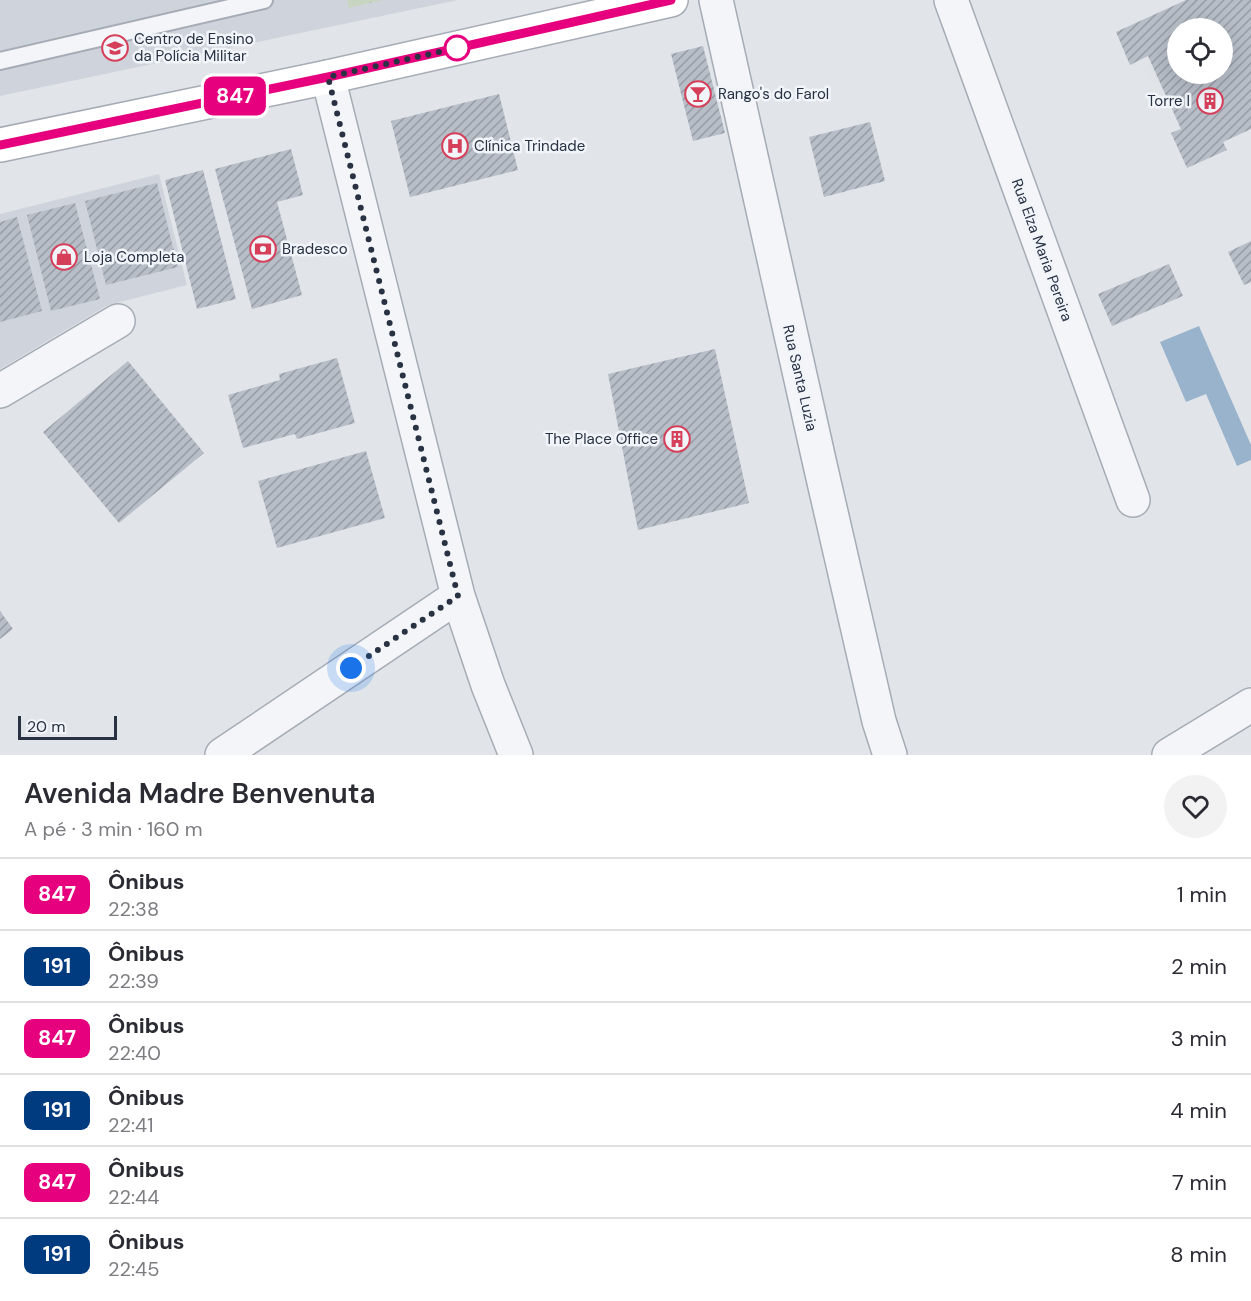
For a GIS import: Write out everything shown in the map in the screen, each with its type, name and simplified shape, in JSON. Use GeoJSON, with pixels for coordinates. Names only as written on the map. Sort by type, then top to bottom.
{"type":"FeatureCollection","features":[{"type":"Feature","properties":{"kind":"main road"},"geometry":{"type":"LineString","coordinates":[[0,145],[328,77],[671,0]]}},
{"type":"Feature","properties":{"kind":"street","name":"Rua Santa Luzia"},"geometry":{"type":"LineString","coordinates":[[716,0],[879,721],[890,755]]}},
{"type":"Feature","properties":{"kind":"street","name":"Rua Elza Maria Pereira"},"geometry":{"type":"LineString","coordinates":[[951,0],[1133,500]]}},
{"type":"Feature","properties":{"kind":"street"},"geometry":{"type":"LineString","coordinates":[[328,77],[458,596],[488,685],[516,755]]}},
{"type":"Feature","properties":{"kind":"street"},"geometry":{"type":"LineString","coordinates":[[0,391],[118,321]]}},
{"type":"Feature","properties":{"kind":"street"},"geometry":{"type":"LineString","coordinates":[[222,755],[458,596]]}},
{"type":"Feature","properties":{"kind":"street"},"geometry":{"type":"LineString","coordinates":[[1169,755],[1251,705]]}},
{"type":"Feature","properties":{"kind":"lane"},"geometry":{"type":"LineString","coordinates":[[0,61],[264,0]]}},
{"type":"Feature","properties":{"kind":"shaded area","name":"Centro de Ensino da Polícia Militar"},"geometry":{"type":"Polygon","coordinates":[[[0,0],[458,0],[0,96],[0,0]]]}},
{"type":"Feature","properties":{"kind":"shaded area"},"geometry":{"type":"Polygon","coordinates":[[[159,174],[187,285],[108,305],[0,369],[0,214],[159,174]]]}},
{"type":"Feature","properties":{"kind":"green space"},"geometry":{"type":"Polygon","coordinates":[[[347,0],[383,0],[349,8],[347,0]]]}},
{"type":"Feature","properties":{"kind":"water"},"geometry":{"type":"Polygon","coordinates":[[[1199,326],[1251,445],[1251,460],[1237,466],[1206,394],[1186,402],[1160,342],[1199,326]]]}},
{"type":"Feature","properties":{"kind":"building","name":"Torre I"},"geometry":{"type":"Polygon","coordinates":[[[1186,0],[1251,0],[1251,129],[1223,142],[1227,150],[1187,168],[1171,133],[1181,129],[1148,56],[1130,65],[1116,32],[1186,0]]]}},
{"type":"Feature","properties":{"kind":"building","name":"Rango's do Farol"},"geometry":{"type":"Polygon","coordinates":[[[703,46],[725,133],[693,141],[671,54],[703,46]]]}},
{"type":"Feature","properties":{"kind":"building","name":"Clínica Trindade"},"geometry":{"type":"Polygon","coordinates":[[[499,94],[518,170],[410,197],[391,121],[499,94]]]}},
{"type":"Feature","properties":{"kind":"building"},"geometry":{"type":"Polygon","coordinates":[[[870,122],[885,181],[824,197],[809,137],[870,122]]]}},
{"type":"Feature","properties":{"kind":"building","name":"Bradesco"},"geometry":{"type":"Polygon","coordinates":[[[291,149],[303,195],[277,202],[302,295],[252,309],[215,169],[291,149]]]}},
{"type":"Feature","properties":{"kind":"building"},"geometry":{"type":"Polygon","coordinates":[[[203,170],[236,299],[197,309],[165,180],[203,170]]]}},
{"type":"Feature","properties":{"kind":"building"},"geometry":{"type":"Polygon","coordinates":[[[157,183],[178,267],[106,285],[85,201],[157,183]]]}},
{"type":"Feature","properties":{"kind":"building","name":"Loja Completa"},"geometry":{"type":"Polygon","coordinates":[[[75,203],[100,299],[51,311],[27,215],[75,203]]]}},
{"type":"Feature","properties":{"kind":"building"},"geometry":{"type":"Polygon","coordinates":[[[17,217],[42,311],[0,322],[0,222],[17,217]]]}},
{"type":"Feature","properties":{"kind":"building"},"geometry":{"type":"Polygon","coordinates":[[[1251,241],[1251,282],[1244,285],[1228,252],[1251,241]]]}},
{"type":"Feature","properties":{"kind":"building"},"geometry":{"type":"Polygon","coordinates":[[[1169,264],[1183,296],[1112,326],[1098,294],[1169,264]]]}},
{"type":"Feature","properties":{"kind":"building","name":"The Place Office"},"geometry":{"type":"Polygon","coordinates":[[[715,349],[749,503],[638,530],[608,374],[715,349]]]}},
{"type":"Feature","properties":{"kind":"building"},"geometry":{"type":"Polygon","coordinates":[[[337,358],[355,423],[297,439],[295,434],[243,448],[228,395],[280,380],[279,374],[337,358]]]}},
{"type":"Feature","properties":{"kind":"building"},"geometry":{"type":"Polygon","coordinates":[[[128,361],[204,453],[119,523],[43,432],[128,361]]]}},
{"type":"Feature","properties":{"kind":"building"},"geometry":{"type":"Polygon","coordinates":[[[366,451],[385,518],[277,548],[258,481],[366,451]]]}},
{"type":"Feature","properties":{"kind":"building"},"geometry":{"type":"Polygon","coordinates":[[[0,611],[13,629],[0,639],[0,611]]]}},
{"type":"Feature","properties":{"kind":"bus line","name":"847"},"geometry":{"type":"LineString","coordinates":[[0,145],[328,77],[671,0]]}},
{"type":"Feature","properties":{"kind":"place","name":"Centro de Ensino da Polícia Militar"},"geometry":{"type":"Point","coordinates":[115,48]}},
{"type":"Feature","properties":{"kind":"place","name":"Rango's do Farol"},"geometry":{"type":"Point","coordinates":[698,94]}},
{"type":"Feature","properties":{"kind":"place","name":"Torre I"},"geometry":{"type":"Point","coordinates":[1210,101]}},
{"type":"Feature","properties":{"kind":"place","name":"Clínica Trindade"},"geometry":{"type":"Point","coordinates":[455,146]}},
{"type":"Feature","properties":{"kind":"place","name":"Bradesco"},"geometry":{"type":"Point","coordinates":[263,249]}},
{"type":"Feature","properties":{"kind":"place","name":"Loja Completa"},"geometry":{"type":"Point","coordinates":[64,257]}},
{"type":"Feature","properties":{"kind":"place","name":"The Place Office"},"geometry":{"type":"Point","coordinates":[677,439]}},
{"type":"Feature","properties":{"kind":"route"},"geometry":{"type":"LineString","coordinates":[[351,668],[458,596],[328,77],[457,48]]}}]}
